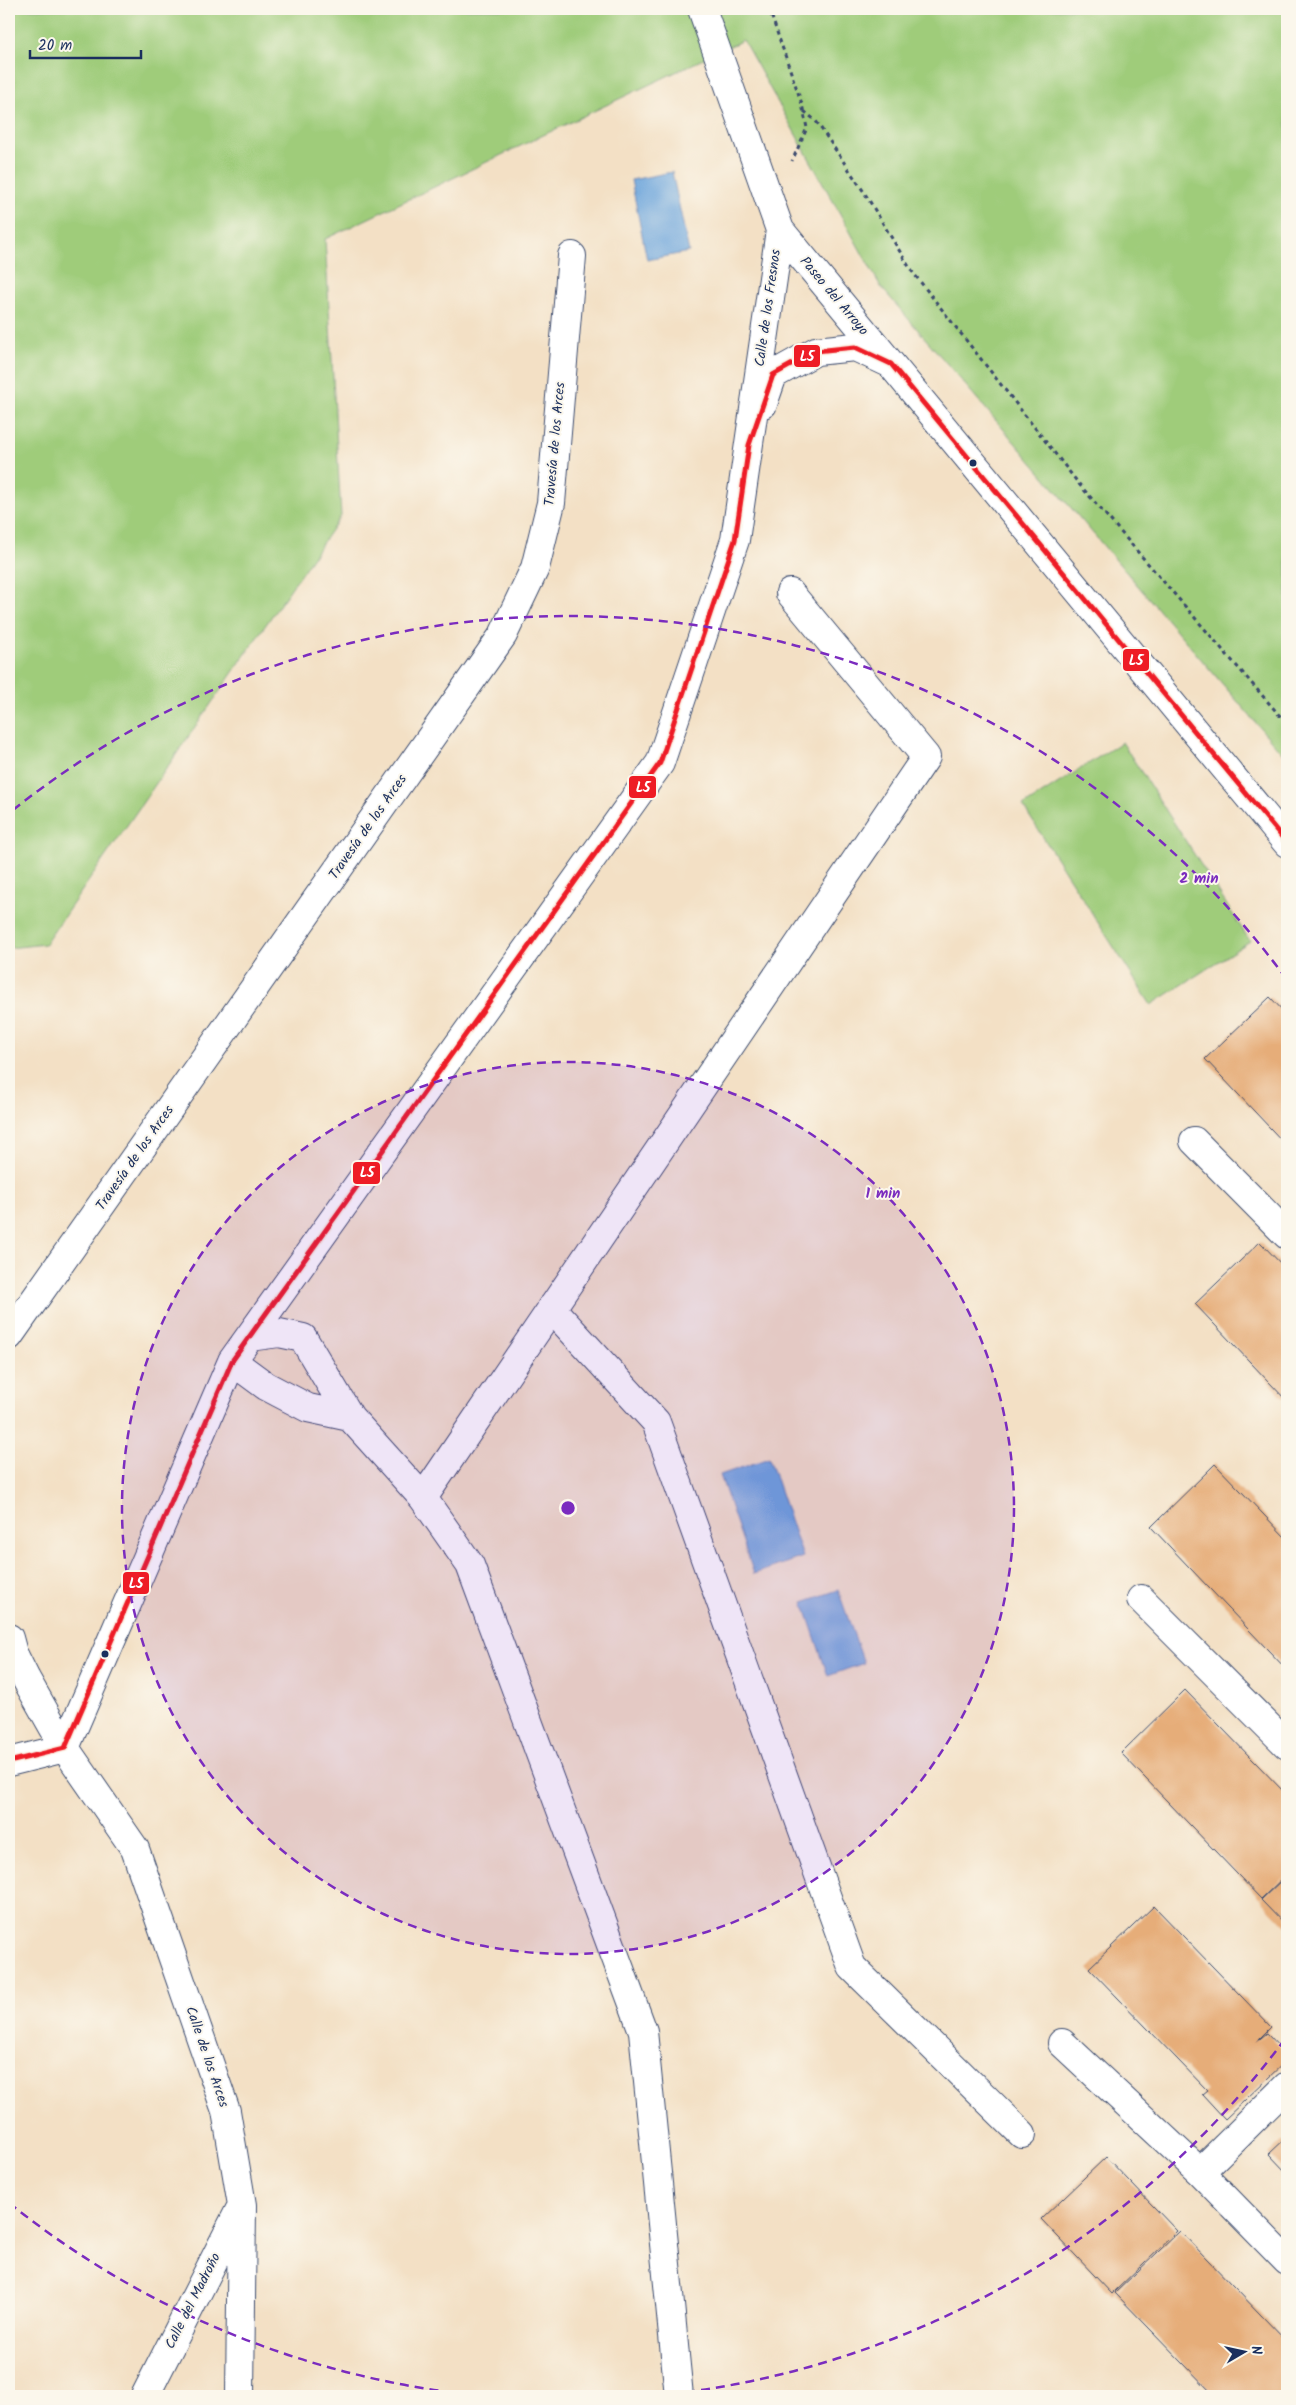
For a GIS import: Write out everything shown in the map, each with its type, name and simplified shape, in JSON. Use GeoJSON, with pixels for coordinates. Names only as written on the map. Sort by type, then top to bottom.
{"type":"FeatureCollection","features":[{"type":"Feature","properties":{"kind":"street","name":"Paseo del Arroyo"},"geometry":{"type":"LineString","coordinates":[[702,9],[780,230],[1287,844]]}},
{"type":"Feature","properties":{"kind":"street","name":"Calle de los Fresnos"},"geometry":{"type":"LineString","coordinates":[[65,1748],[232,1361],[660,763],[735,540],[780,230]]}},
{"type":"Feature","properties":{"kind":"street","name":"Travesía de los Arces"},"geometry":{"type":"LineString","coordinates":[[9,1336],[503,635],[535,568],[551,503],[572,256]]}},
{"type":"Feature","properties":{"kind":"street","name":"Calle de los Fresnos"},"geometry":{"type":"LineString","coordinates":[[748,445],[773,375],[816,351],[855,347],[890,364]]}},
{"type":"Feature","properties":{"kind":"street"},"geometry":{"type":"LineString","coordinates":[[423,1498],[926,757],[790,593]]}},
{"type":"Feature","properties":{"kind":"street"},"geometry":{"type":"LineString","coordinates":[[1194,1141],[1287,1235]]}},
{"type":"Feature","properties":{"kind":"street"},"geometry":{"type":"LineString","coordinates":[[551,1308],[656,1422],[852,1966],[1022,2134]]}},
{"type":"Feature","properties":{"kind":"street"},"geometry":{"type":"LineString","coordinates":[[249,1337],[279,1333],[303,1338],[350,1417],[423,1498],[470,1565],[643,2031],[679,2396]]}},
{"type":"Feature","properties":{"kind":"street"},"geometry":{"type":"LineString","coordinates":[[232,1361],[266,1386],[308,1408],[350,1417]]}},
{"type":"Feature","properties":{"kind":"street"},"geometry":{"type":"LineString","coordinates":[[1141,1599],[1287,1745]]}},
{"type":"Feature","properties":{"kind":"street","name":"Calle de los Arces"},"geometry":{"type":"LineString","coordinates":[[9,1638],[13,1653],[26,1679],[65,1748],[135,1849],[226,2111],[242,2205],[240,2396]]}},
{"type":"Feature","properties":{"kind":"street"},"geometry":{"type":"LineString","coordinates":[[9,1762],[65,1748]]}},
{"type":"Feature","properties":{"kind":"street"},"geometry":{"type":"LineString","coordinates":[[1062,2043],[1200,2172],[1287,2261]]}},
{"type":"Feature","properties":{"kind":"street"},"geometry":{"type":"LineString","coordinates":[[1200,2172],[1287,2086]]}},
{"type":"Feature","properties":{"kind":"street","name":"Calle del Madroño"},"geometry":{"type":"LineString","coordinates":[[145,2396],[242,2205]]}},
{"type":"Feature","properties":{"kind":"path"},"geometry":{"type":"LineString","coordinates":[[769,9],[804,112],[807,128],[792,162]]}},
{"type":"Feature","properties":{"kind":"path"},"geometry":{"type":"LineString","coordinates":[[804,112],[816,121],[864,192],[911,270],[1079,484],[1287,724]]}},
{"type":"Feature","properties":{"kind":"green space"},"geometry":{"type":"Polygon","coordinates":[[[9,9],[1287,9],[1287,759],[881,287],[743,40],[325,239],[341,516],[45,944],[9,948],[9,9]]]}},
{"type":"Feature","properties":{"kind":"green space"},"geometry":{"type":"Polygon","coordinates":[[[1122,742],[1250,941],[1151,1005],[1023,806],[1122,742]]]}},
{"type":"Feature","properties":{"kind":"water"},"geometry":{"type":"Polygon","coordinates":[[[672,172],[689,252],[647,260],[631,180],[672,172]]]}},
{"type":"Feature","properties":{"kind":"water"},"geometry":{"type":"Polygon","coordinates":[[[769,1458],[803,1557],[754,1574],[720,1475],[769,1458]]]}},
{"type":"Feature","properties":{"kind":"water"},"geometry":{"type":"Polygon","coordinates":[[[838,1590],[864,1663],[828,1676],[803,1602],[838,1590]]]}},
{"type":"Feature","properties":{"kind":"building"},"geometry":{"type":"Polygon","coordinates":[[[1270,997],[1287,1015],[1287,1146],[1205,1059],[1270,997]]]}},
{"type":"Feature","properties":{"kind":"building"},"geometry":{"type":"Polygon","coordinates":[[[1260,1242],[1287,1270],[1287,1401],[1195,1304],[1260,1242]]]}},
{"type":"Feature","properties":{"kind":"building"},"geometry":{"type":"Polygon","coordinates":[[[1215,1464],[1287,1539],[1287,1670],[1151,1527],[1215,1464]]]}},
{"type":"Feature","properties":{"kind":"building"},"geometry":{"type":"Polygon","coordinates":[[[1185,1690],[1287,1795],[1287,1874],[1261,1899],[1121,1753],[1185,1690]]]}},
{"type":"Feature","properties":{"kind":"building"},"geometry":{"type":"Polygon","coordinates":[[[1287,1875],[1287,1927],[1261,1900],[1287,1875]]]}},
{"type":"Feature","properties":{"kind":"building"},"geometry":{"type":"Polygon","coordinates":[[[1154,1906],[1271,2027],[1256,2042],[1267,2033],[1287,2054],[1287,2060],[1225,2119],[1202,2094],[1207,2090],[1089,1968],[1154,1906]]]}},
{"type":"Feature","properties":{"kind":"building"},"geometry":{"type":"Polygon","coordinates":[[[1287,2137],[1287,2173],[1269,2154],[1287,2137]]]}},
{"type":"Feature","properties":{"kind":"building"},"geometry":{"type":"Polygon","coordinates":[[[1106,2157],[1177,2231],[1112,2294],[1041,2219],[1106,2157]]]}},
{"type":"Feature","properties":{"kind":"building"},"geometry":{"type":"Polygon","coordinates":[[[1180,2231],[1287,2342],[1287,2396],[1215,2396],[1115,2293],[1180,2231]]]}},
{"type":"Feature","properties":{"kind":"transit line","name":"L5"},"geometry":{"type":"LineString","coordinates":[[9,1762],[65,1748],[232,1361],[660,763],[735,540],[749,445],[773,375],[816,351],[855,347],[891,364],[1287,843]]}}]}
